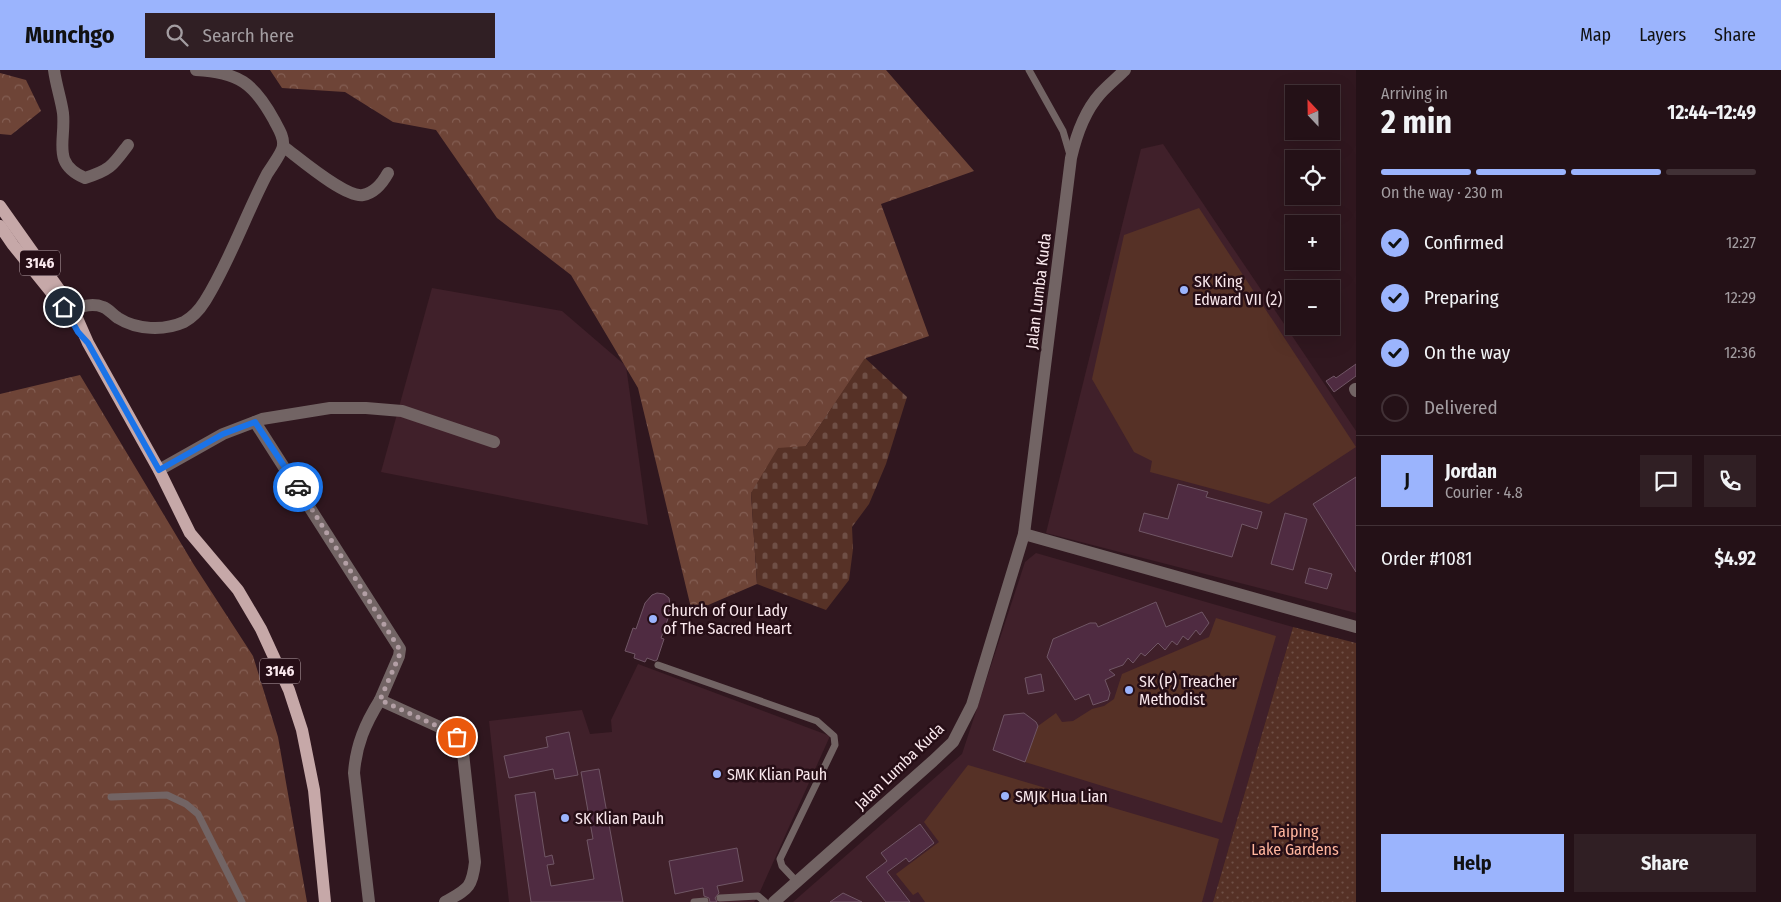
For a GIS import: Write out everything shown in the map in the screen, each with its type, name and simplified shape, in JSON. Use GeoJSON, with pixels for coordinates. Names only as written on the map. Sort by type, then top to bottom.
{"type":"FeatureCollection","features":[{"type":"Feature","properties":{"kind":"main road","name":"3146"},"geometry":{"type":"LineString","coordinates":[[2,216],[70,312],[159,470],[190,533],[238,590],[261,628],[289,690],[302,730],[314,790],[325,902]]}},
{"type":"Feature","properties":{"kind":"main road","name":"3146"},"geometry":{"type":"LineString","coordinates":[[2,216],[13,245],[70,312]]}},
{"type":"Feature","properties":{"kind":"main road"},"geometry":{"type":"LineString","coordinates":[[0,240],[13,245]]}},
{"type":"Feature","properties":{"kind":"street"},"geometry":{"type":"LineString","coordinates":[[54,70],[62,113],[63,158],[69,168],[85,178],[98,174],[112,166],[128,145]]}},
{"type":"Feature","properties":{"kind":"street"},"geometry":{"type":"LineString","coordinates":[[70,312],[84,306],[95,305],[104,307],[118,318],[135,326],[168,327],[184,322],[196,314],[205,302],[225,264],[260,187],[284,147],[283,138],[266,107],[252,89],[240,78],[224,73],[196,70]]}},
{"type":"Feature","properties":{"kind":"street","name":"Jalan Lumba Kuda"},"geometry":{"type":"LineString","coordinates":[[774,902],[934,761],[953,742],[972,704],[1024,534],[1074,141],[1085,117],[1099,95],[1125,70]]}},
{"type":"Feature","properties":{"kind":"street"},"geometry":{"type":"LineString","coordinates":[[284,147],[345,192],[363,195],[381,186],[388,173]]}},
{"type":"Feature","properties":{"kind":"street"},"geometry":{"type":"LineString","coordinates":[[159,470],[223,434],[262,419],[330,408],[366,408],[402,412],[494,442]]}},
{"type":"Feature","properties":{"kind":"street"},"geometry":{"type":"LineString","coordinates":[[255,422],[400,650],[380,700],[359,740],[355,758],[354,773],[369,902]]}},
{"type":"Feature","properties":{"kind":"street"},"geometry":{"type":"LineString","coordinates":[[1024,534],[1356,627]]}},
{"type":"Feature","properties":{"kind":"street"},"geometry":{"type":"LineString","coordinates":[[380,700],[444,729],[457,737],[462,744],[475,862],[470,886],[445,902]]}},
{"type":"Feature","properties":{"kind":"lane"},"geometry":{"type":"LineString","coordinates":[[1029,70],[1063,131],[1071,158]]}},
{"type":"Feature","properties":{"kind":"lane"},"geometry":{"type":"LineString","coordinates":[[658,665],[817,721],[834,736],[834,745],[780,859],[782,866],[797,882]]}},
{"type":"Feature","properties":{"kind":"lane"},"geometry":{"type":"LineString","coordinates":[[111,797],[167,795],[186,804],[198,814],[242,902]]}},
{"type":"Feature","properties":{"kind":"lane"},"geometry":{"type":"LineString","coordinates":[[720,898],[758,896],[765,902]]}},
{"type":"Feature","properties":{"kind":"lane"},"geometry":{"type":"LineString","coordinates":[[694,902],[705,900]]}},
{"type":"Feature","properties":{"kind":"shaded area","name":"SK King Edward VII (2)"},"geometry":{"type":"Polygon","coordinates":[[[1163,144],[1285,325],[1285,335],[1291,335],[1356,431],[1356,613],[1046,533],[1141,149],[1163,144]]]}},
{"type":"Feature","properties":{"kind":"shaded area"},"geometry":{"type":"Polygon","coordinates":[[[432,288],[562,311],[626,366],[648,525],[381,472],[432,288]]]}},
{"type":"Feature","properties":{"kind":"shaded area"},"geometry":{"type":"Polygon","coordinates":[[[1036,553],[1293,627],[1213,902],[793,902],[962,754],[1025,562],[1036,553]]]}},
{"type":"Feature","properties":{"kind":"shaded area"},"geometry":{"type":"Polygon","coordinates":[[[638,664],[830,736],[758,896],[754,902],[509,902],[489,721],[582,710],[590,734],[612,732],[611,720],[638,664]]]}},
{"type":"Feature","properties":{"kind":"green space"},"geometry":{"type":"Polygon","coordinates":[[[270,70],[886,70],[974,171],[881,204],[929,336],[866,358],[806,446],[751,493],[757,584],[692,612],[638,388],[571,275],[497,218],[436,130],[393,122],[345,92],[282,88],[270,70]]]}},
{"type":"Feature","properties":{"kind":"green space"},"geometry":{"type":"Polygon","coordinates":[[[0,73],[26,80],[41,111],[11,135],[0,134],[0,73]]]}},
{"type":"Feature","properties":{"kind":"green space"},"geometry":{"type":"Polygon","coordinates":[[[1199,208],[1356,447],[1269,504],[1150,472],[1152,461],[1134,452],[1092,379],[1124,235],[1199,208]]]}},
{"type":"Feature","properties":{"kind":"green space"},"geometry":{"type":"Polygon","coordinates":[[[865,358],[907,397],[886,464],[869,504],[852,527],[853,549],[849,580],[826,610],[757,584],[751,493],[778,448],[806,446],[865,358]]]}},
{"type":"Feature","properties":{"kind":"green space"},"geometry":{"type":"Polygon","coordinates":[[[80,375],[194,565],[253,656],[278,737],[307,902],[0,902],[0,394],[80,375]]]}},
{"type":"Feature","properties":{"kind":"green space"},"geometry":{"type":"Polygon","coordinates":[[[1216,618],[1276,636],[1222,823],[1025,762],[1038,726],[1056,713],[1062,722],[1073,721],[1092,709],[1104,706],[1114,699],[1122,674],[1209,637],[1216,618]]]}},
{"type":"Feature","properties":{"kind":"green space","name":"Taiping Lake Gardens"},"geometry":{"type":"Polygon","coordinates":[[[1293,627],[1356,643],[1356,902],[1213,902],[1293,627]]]}},
{"type":"Feature","properties":{"kind":"green space","name":"SMJK Hua Lian"},"geometry":{"type":"Polygon","coordinates":[[[968,765],[1219,839],[1202,902],[925,902],[918,892],[913,895],[896,874],[939,842],[924,822],[968,765]]]}},
{"type":"Feature","properties":{"kind":"building"},"geometry":{"type":"Polygon","coordinates":[[[1356,364],[1356,376],[1334,392],[1326,381],[1334,376],[1336,378],[1356,364]]]}},
{"type":"Feature","properties":{"kind":"building"},"geometry":{"type":"Polygon","coordinates":[[[1356,477],[1356,572],[1313,504],[1356,477]]]}},
{"type":"Feature","properties":{"kind":"building"},"geometry":{"type":"Polygon","coordinates":[[[1178,484],[1208,492],[1206,497],[1262,512],[1257,529],[1242,524],[1232,557],[1139,531],[1144,513],[1168,519],[1178,484]]]}},
{"type":"Feature","properties":{"kind":"building"},"geometry":{"type":"Polygon","coordinates":[[[1285,513],[1307,519],[1293,570],[1271,564],[1285,513]]]}},
{"type":"Feature","properties":{"kind":"building"},"geometry":{"type":"Polygon","coordinates":[[[1309,568],[1332,574],[1327,589],[1305,583],[1309,568]]]}},
{"type":"Feature","properties":{"kind":"building","name":"Church of Our Lady of The Sacred Heart"},"geometry":{"type":"Polygon","coordinates":[[[657,593],[664,594],[669,598],[671,610],[661,638],[664,639],[657,660],[647,658],[645,662],[634,658],[635,654],[625,651],[633,628],[636,629],[645,603],[652,595],[657,593]]]}},
{"type":"Feature","properties":{"kind":"building"},"geometry":{"type":"Polygon","coordinates":[[[1156,602],[1166,627],[1202,612],[1209,623],[1200,635],[1196,630],[1188,640],[1183,636],[1177,645],[1172,641],[1165,650],[1158,643],[1145,656],[1141,653],[1133,663],[1128,658],[1123,665],[1109,670],[1115,675],[1105,680],[1110,693],[1108,700],[1093,705],[1089,694],[1075,700],[1047,657],[1053,639],[1090,623],[1096,623],[1098,627],[1156,602]]]}},
{"type":"Feature","properties":{"kind":"building"},"geometry":{"type":"Polygon","coordinates":[[[1041,674],[1044,691],[1028,694],[1025,678],[1041,674]]]}},
{"type":"Feature","properties":{"kind":"building"},"geometry":{"type":"Polygon","coordinates":[[[1024,713],[1036,722],[1038,726],[1025,762],[993,750],[1004,715],[1024,713]]]}},
{"type":"Feature","properties":{"kind":"building"},"geometry":{"type":"Polygon","coordinates":[[[569,732],[578,775],[555,779],[553,769],[509,778],[504,756],[548,747],[546,737],[569,732]]]}},
{"type":"Feature","properties":{"kind":"building"},"geometry":{"type":"Polygon","coordinates":[[[599,769],[623,902],[531,902],[515,795],[535,792],[545,857],[552,855],[554,864],[547,865],[551,886],[594,879],[587,840],[593,839],[581,772],[599,769]]]}},
{"type":"Feature","properties":{"kind":"building"},"geometry":{"type":"Polygon","coordinates":[[[920,824],[934,843],[909,862],[906,858],[887,872],[910,902],[886,902],[866,877],[887,861],[881,853],[920,824]]]}},
{"type":"Feature","properties":{"kind":"building"},"geometry":{"type":"Polygon","coordinates":[[[737,848],[743,881],[717,886],[719,893],[715,898],[717,902],[710,902],[709,898],[704,896],[703,888],[675,894],[669,861],[737,848]]]}},
{"type":"Feature","properties":{"kind":"building"},"geometry":{"type":"Polygon","coordinates":[[[843,893],[862,902],[830,902],[843,893]]]}},
{"type":"Feature","properties":{"kind":"way so far"},"geometry":{"type":"LineString","coordinates":[[298,487],[397,642],[400,650],[399,656],[380,700],[444,729],[457,737]]}},
{"type":"Feature","properties":{"kind":"place","name":"SK King Edward VII (2)"},"geometry":{"type":"Point","coordinates":[1184,290]}},
{"type":"Feature","properties":{"kind":"place","name":"Church of Our Lady of The Sacred Heart"},"geometry":{"type":"Point","coordinates":[653,619]}},
{"type":"Feature","properties":{"kind":"place","name":"SK (P) Treacher Methodist"},"geometry":{"type":"Point","coordinates":[1129,690]}},
{"type":"Feature","properties":{"kind":"place","name":"SMK Klian Pauh"},"geometry":{"type":"Point","coordinates":[717,774]}},
{"type":"Feature","properties":{"kind":"place","name":"SMJK Hua Lian"},"geometry":{"type":"Point","coordinates":[1005,796]}},
{"type":"Feature","properties":{"kind":"place","name":"SK Klian Pauh"},"geometry":{"type":"Point","coordinates":[565,818]}},
{"type":"Feature","properties":{"kind":"route"},"geometry":{"type":"LineString","coordinates":[[64,307],[78,332],[88,343],[159,470],[223,434],[255,422],[298,487]]}}]}
